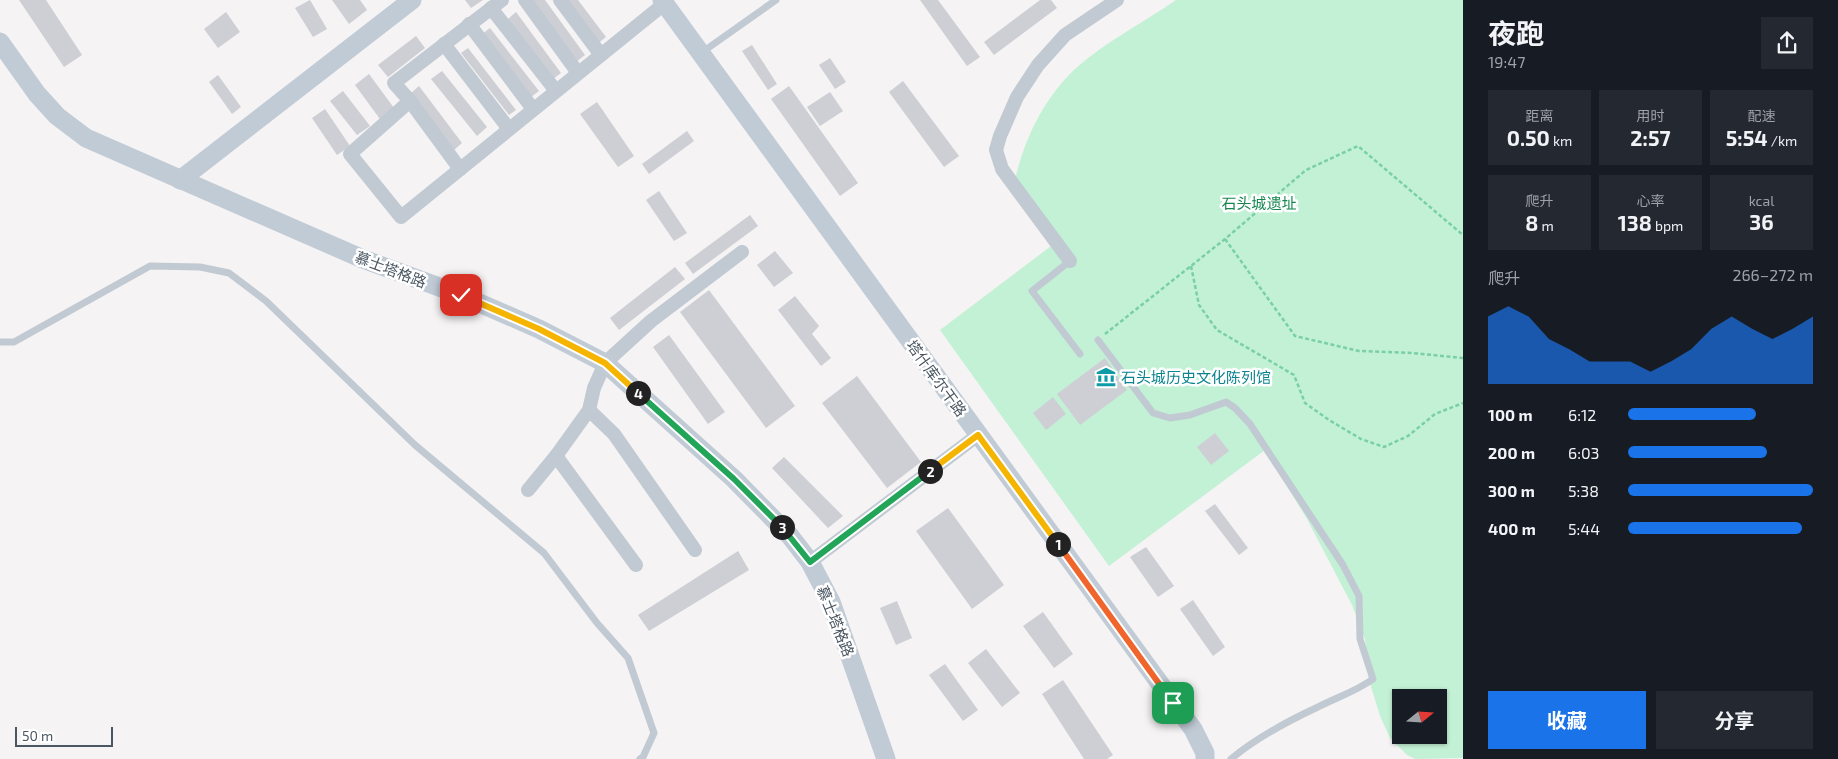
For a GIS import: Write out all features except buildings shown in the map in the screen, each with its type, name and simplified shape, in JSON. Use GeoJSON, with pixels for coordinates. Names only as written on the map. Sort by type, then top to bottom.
{"type":"FeatureCollection","features":[{"type":"Feature","properties":{"kind":"street"},"geometry":{"type":"LineString","coordinates":[[180,180],[412,0]]}},
{"type":"Feature","properties":{"kind":"street"},"geometry":{"type":"LineString","coordinates":[[525,0],[578,73]]}},
{"type":"Feature","properties":{"kind":"street"},"geometry":{"type":"LineString","coordinates":[[560,0],[600,55]]}},
{"type":"Feature","properties":{"kind":"street"},"geometry":{"type":"LineString","coordinates":[[1070,261],[1002,169],[996,150],[1017,97],[1038,66],[1065,35],[1117,0]]}},
{"type":"Feature","properties":{"kind":"street"},"geometry":{"type":"LineString","coordinates":[[410,101],[350,154],[401,217],[663,2]]}},
{"type":"Feature","properties":{"kind":"street","name":"塔什库尔干路"},"geometry":{"type":"LineString","coordinates":[[663,2],[1193,729],[1205,753],[1205,759]]}},
{"type":"Feature","properties":{"kind":"street"},"geometry":{"type":"LineString","coordinates":[[460,169],[410,101],[394,83],[496,4],[556,91]]}},
{"type":"Feature","properties":{"kind":"street"},"geometry":{"type":"LineString","coordinates":[[469,24],[533,110]]}},
{"type":"Feature","properties":{"kind":"street","name":"慕士塔格路"},"geometry":{"type":"LineString","coordinates":[[0,42],[37,94],[56,116],[86,138],[363,259],[461,295],[539,329],[605,363],[734,479],[790,536],[810,562],[831,602],[886,759]]}},
{"type":"Feature","properties":{"kind":"street"},"geometry":{"type":"LineString","coordinates":[[444,44],[509,129]]}},
{"type":"Feature","properties":{"kind":"street"},"geometry":{"type":"LineString","coordinates":[[528,490],[556,456],[589,410],[594,388],[605,363],[651,321],[742,252]]}},
{"type":"Feature","properties":{"kind":"street"},"geometry":{"type":"LineString","coordinates":[[589,410],[614,434],[695,550]]}},
{"type":"Feature","properties":{"kind":"street"},"geometry":{"type":"LineString","coordinates":[[810,562],[978,435]]}},
{"type":"Feature","properties":{"kind":"street"},"geometry":{"type":"LineString","coordinates":[[556,456],[636,565]]}},
{"type":"Feature","properties":{"kind":"lane"},"geometry":{"type":"LineString","coordinates":[[700,54],[776,0]]}},
{"type":"Feature","properties":{"kind":"lane"},"geometry":{"type":"LineString","coordinates":[[1070,261],[1032,291],[1080,354]]}},
{"type":"Feature","properties":{"kind":"lane"},"geometry":{"type":"LineString","coordinates":[[0,342],[14,342],[150,266],[200,267],[229,273],[266,300],[415,445],[544,553],[597,623],[628,658],[654,733],[644,757],[640,759]]}},
{"type":"Feature","properties":{"kind":"lane"},"geometry":{"type":"LineString","coordinates":[[1098,340],[1153,413],[1170,418],[1190,415],[1226,402],[1235,408],[1250,424],[1305,507],[1343,565],[1359,596],[1360,639],[1373,679],[1358,690],[1317,707],[1245,748],[1231,759]]}},
{"type":"Feature","properties":{"kind":"path"},"geometry":{"type":"LineString","coordinates":[[1098,340],[1225,239],[1306,170],[1358,146],[1463,235]]}},
{"type":"Feature","properties":{"kind":"path"},"geometry":{"type":"LineString","coordinates":[[1225,239],[1295,336],[1359,351],[1412,353],[1463,358]]}},
{"type":"Feature","properties":{"kind":"path"},"geometry":{"type":"LineString","coordinates":[[1191,266],[1199,305],[1217,330],[1294,375],[1305,403],[1361,439],[1384,447],[1408,436],[1435,414],[1463,403]]}},
{"type":"Feature","properties":{"kind":"green space","name":"石头城遗址"},"geometry":{"type":"Polygon","coordinates":[[[1176,0],[1463,0],[1463,758],[1415,759],[1407,755],[1396,744],[1448,744],[1448,689],[1392,689],[1392,740],[1390,738],[1380,716],[1369,680],[1365,639],[1352,605],[1307,519],[1265,450],[1109,566],[940,330],[1059,240],[1031,204],[1016,176],[1030,135],[1051,97],[1069,75],[1106,45],[1176,0]]]}},
{"type":"Feature","properties":{"kind":"place","name":"石头城历史文化陈列馆"},"geometry":{"type":"Point","coordinates":[1106,377]}},
{"type":"Feature","properties":{"kind":"route"},"geometry":{"type":"LineString","coordinates":[[461,295],[539,329],[605,363],[734,479],[790,536],[810,562],[978,435],[1173,703]]}}]}
